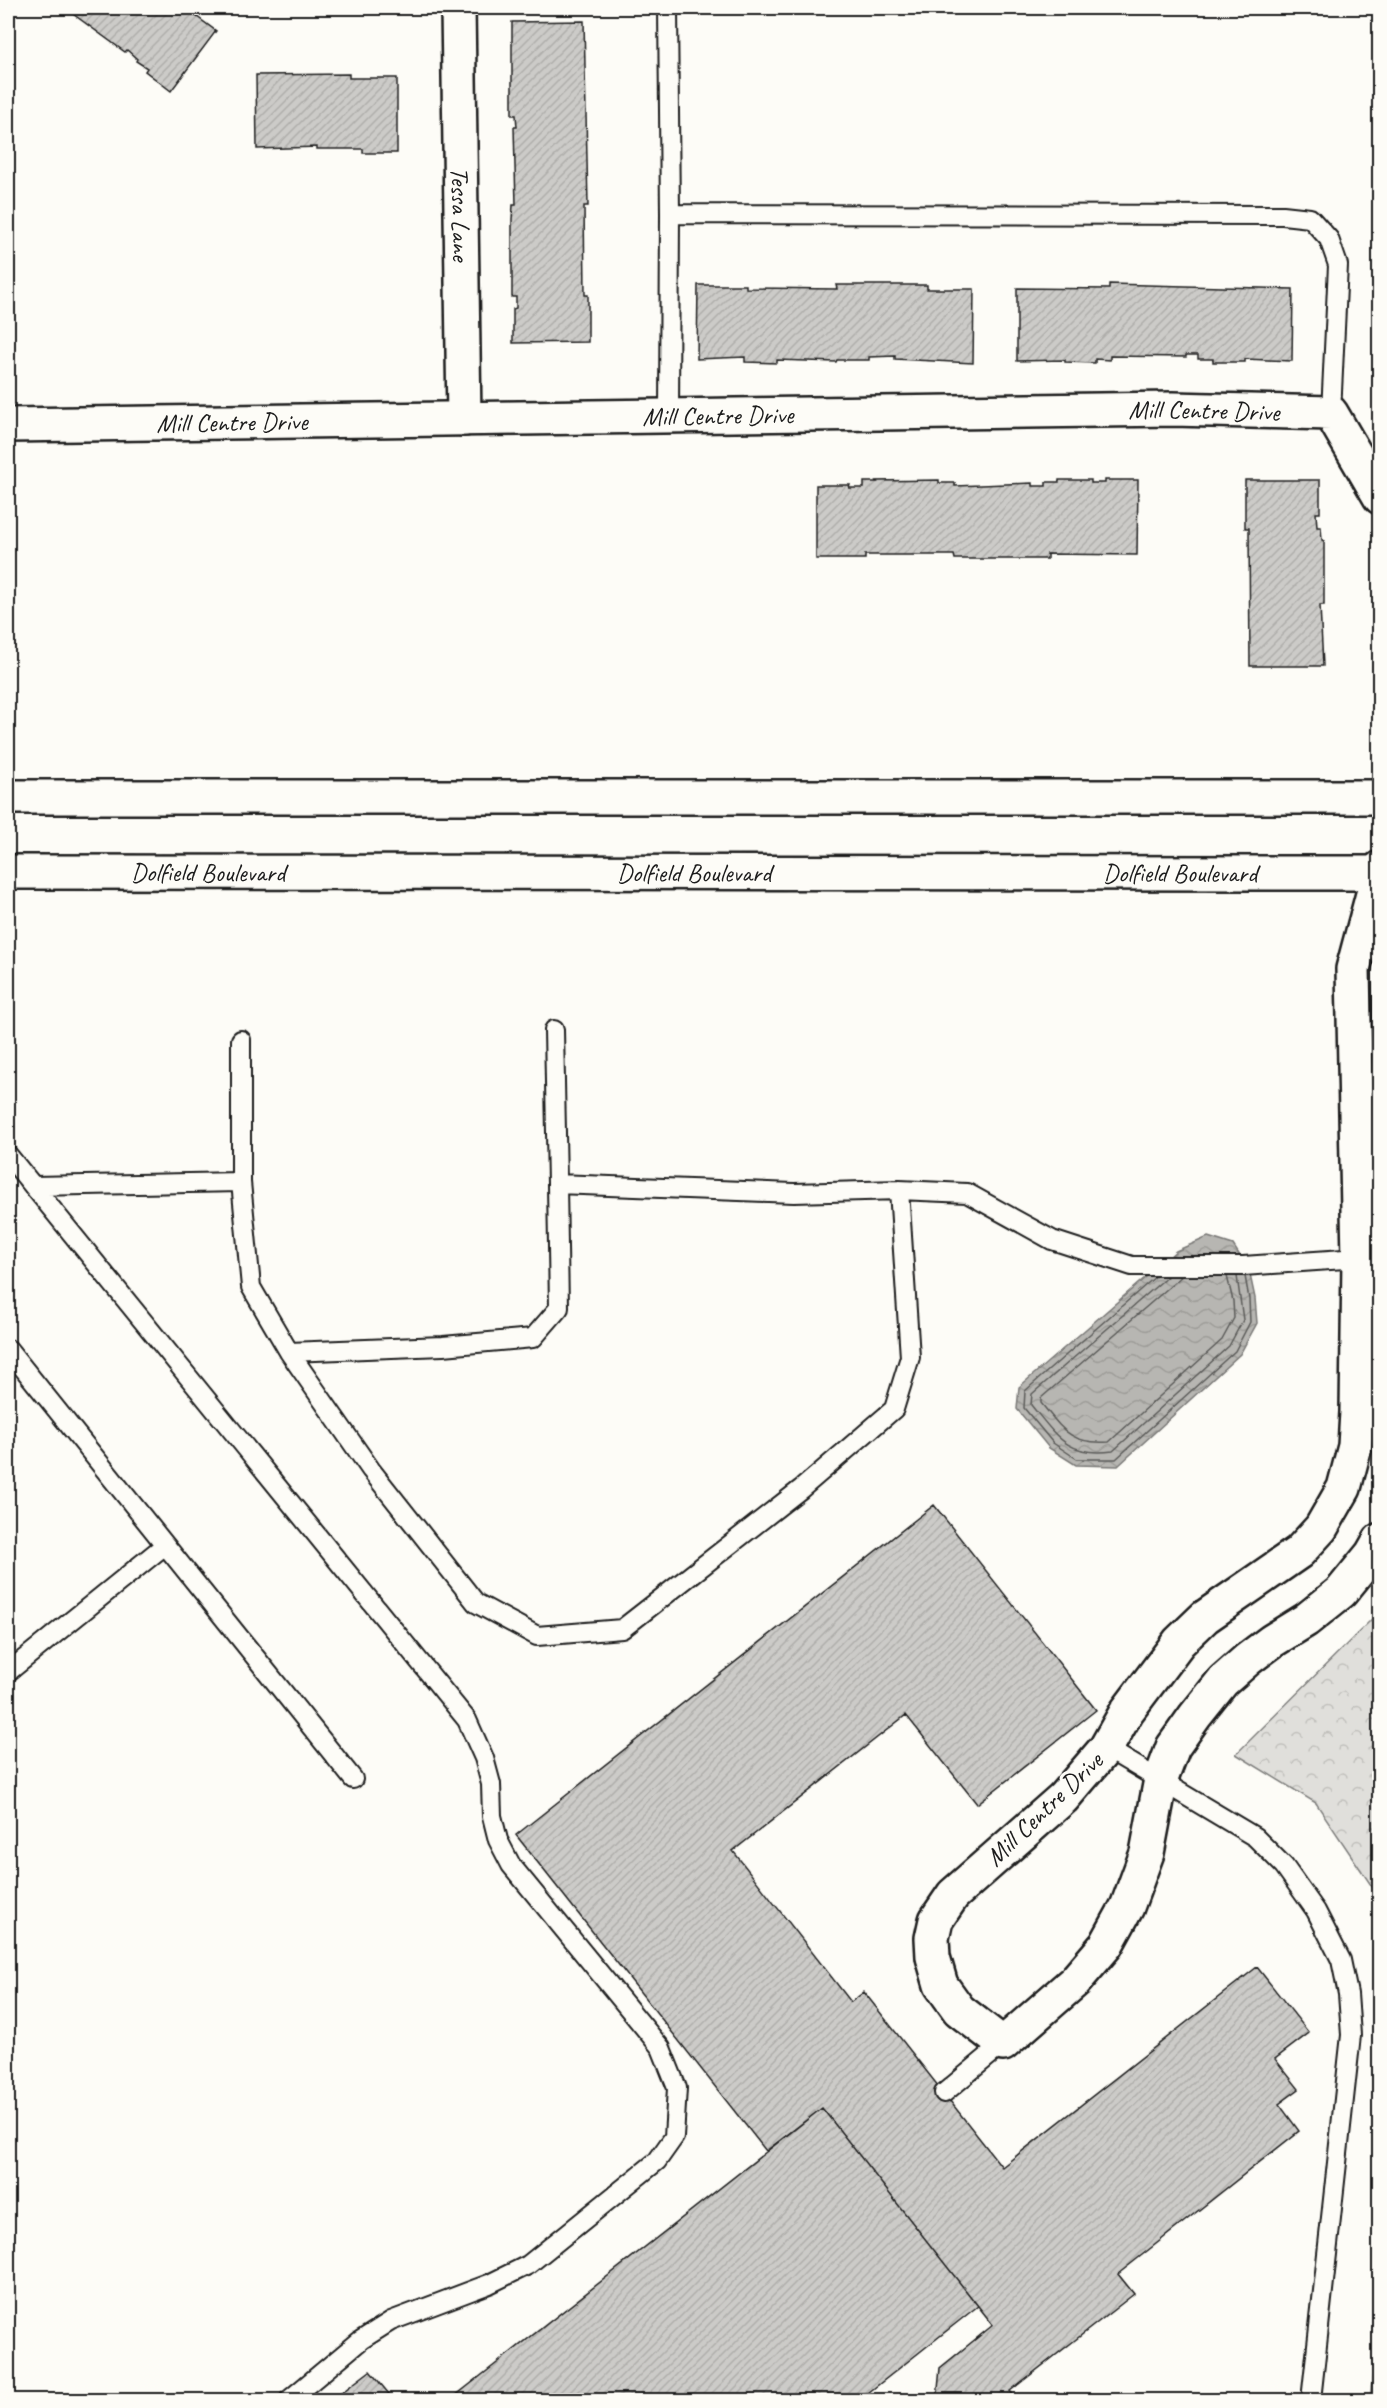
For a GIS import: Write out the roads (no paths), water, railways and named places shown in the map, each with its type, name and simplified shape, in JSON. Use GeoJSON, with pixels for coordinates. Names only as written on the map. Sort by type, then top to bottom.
{"type":"FeatureCollection","features":[{"type":"Feature","properties":{"kind":"street","name":"Tessa Lane"},"geometry":{"type":"LineString","coordinates":[[458,8],[464,418]]}},
{"type":"Feature","properties":{"kind":"street","name":"Mill Centre Drive"},"geometry":{"type":"LineString","coordinates":[[8,425],[1173,409],[1331,413]]}},
{"type":"Feature","properties":{"kind":"street"},"geometry":{"type":"LineString","coordinates":[[1331,413],[1380,497]]}},
{"type":"Feature","properties":{"kind":"street"},"geometry":{"type":"LineString","coordinates":[[8,797],[1380,797]]}},
{"type":"Feature","properties":{"kind":"street","name":"Dolfield Boulevard"},"geometry":{"type":"LineString","coordinates":[[8,872],[1379,872]]}},
{"type":"Feature","properties":{"kind":"street","name":"Mill Centre Drive"},"geometry":{"type":"LineString","coordinates":[[1003,2044],[959,2010],[941,1984],[933,1957],[932,1938],[936,1920],[953,1895],[1063,1798],[1107,1748],[1127,1711],[1179,1642],[1205,1617],[1299,1552],[1321,1528],[1344,1488],[1355,1446],[1369,1259],[1353,969],[1379,872]]}},
{"type":"Feature","properties":{"kind":"street"},"geometry":{"type":"LineString","coordinates":[[1003,2044],[1075,1981],[1106,1945],[1127,1906],[1147,1853],[1161,1779],[1173,1747],[1223,1682],[1264,1647],[1306,1620],[1341,1592],[1372,1554],[1380,1540]]}},
{"type":"Feature","properties":{"kind":"lane"},"geometry":{"type":"LineString","coordinates":[[668,8],[669,417]]}},
{"type":"Feature","properties":{"kind":"lane"},"geometry":{"type":"LineString","coordinates":[[670,214],[1283,215],[1310,218],[1329,239],[1338,265],[1331,413]]}},
{"type":"Feature","properties":{"kind":"lane"},"geometry":{"type":"LineString","coordinates":[[289,1352],[443,1346],[533,1338],[560,1308],[554,1030]]}},
{"type":"Feature","properties":{"kind":"lane"},"geometry":{"type":"LineString","coordinates":[[241,1040],[242,1182],[251,1287],[289,1352],[371,1470],[476,1603],[537,1636],[622,1629],[801,1489],[894,1409],[910,1357],[899,1190]]}},
{"type":"Feature","properties":{"kind":"lane"},"geometry":{"type":"LineString","coordinates":[[8,1155],[467,1720],[484,1758],[491,1784],[492,1816],[498,1840],[511,1865],[660,2048],[677,2088],[674,2137],[657,2161],[538,2258],[489,2284],[391,2321],[361,2340],[289,2400]]}},
{"type":"Feature","properties":{"kind":"lane"},"geometry":{"type":"LineString","coordinates":[[33,1186],[242,1182]]}},
{"type":"Feature","properties":{"kind":"lane"},"geometry":{"type":"LineString","coordinates":[[556,1184],[794,1192],[899,1190],[968,1193],[1052,1240],[1132,1266],[1243,1266],[1369,1259]]}},
{"type":"Feature","properties":{"kind":"lane"},"geometry":{"type":"LineString","coordinates":[[8,1349],[353,1779]]}},
{"type":"Feature","properties":{"kind":"lane"},"geometry":{"type":"LineString","coordinates":[[8,1672],[165,1545]]}},
{"type":"Feature","properties":{"kind":"lane"},"geometry":{"type":"LineString","coordinates":[[1107,1748],[1255,1837],[1284,1866],[1316,1911],[1341,1960],[1348,1994],[1351,2035],[1311,2400]]}},
{"type":"Feature","properties":{"kind":"lane"},"geometry":{"type":"LineString","coordinates":[[944,2093],[1003,2044]]}},
{"type":"Feature","properties":{"kind":"water"},"geometry":{"type":"Polygon","coordinates":[[[1208,1237],[1233,1245],[1249,1270],[1257,1323],[1240,1354],[1118,1466],[1076,1465],[1049,1448],[1017,1409],[1019,1387],[1176,1251],[1208,1237]]]}}]}
